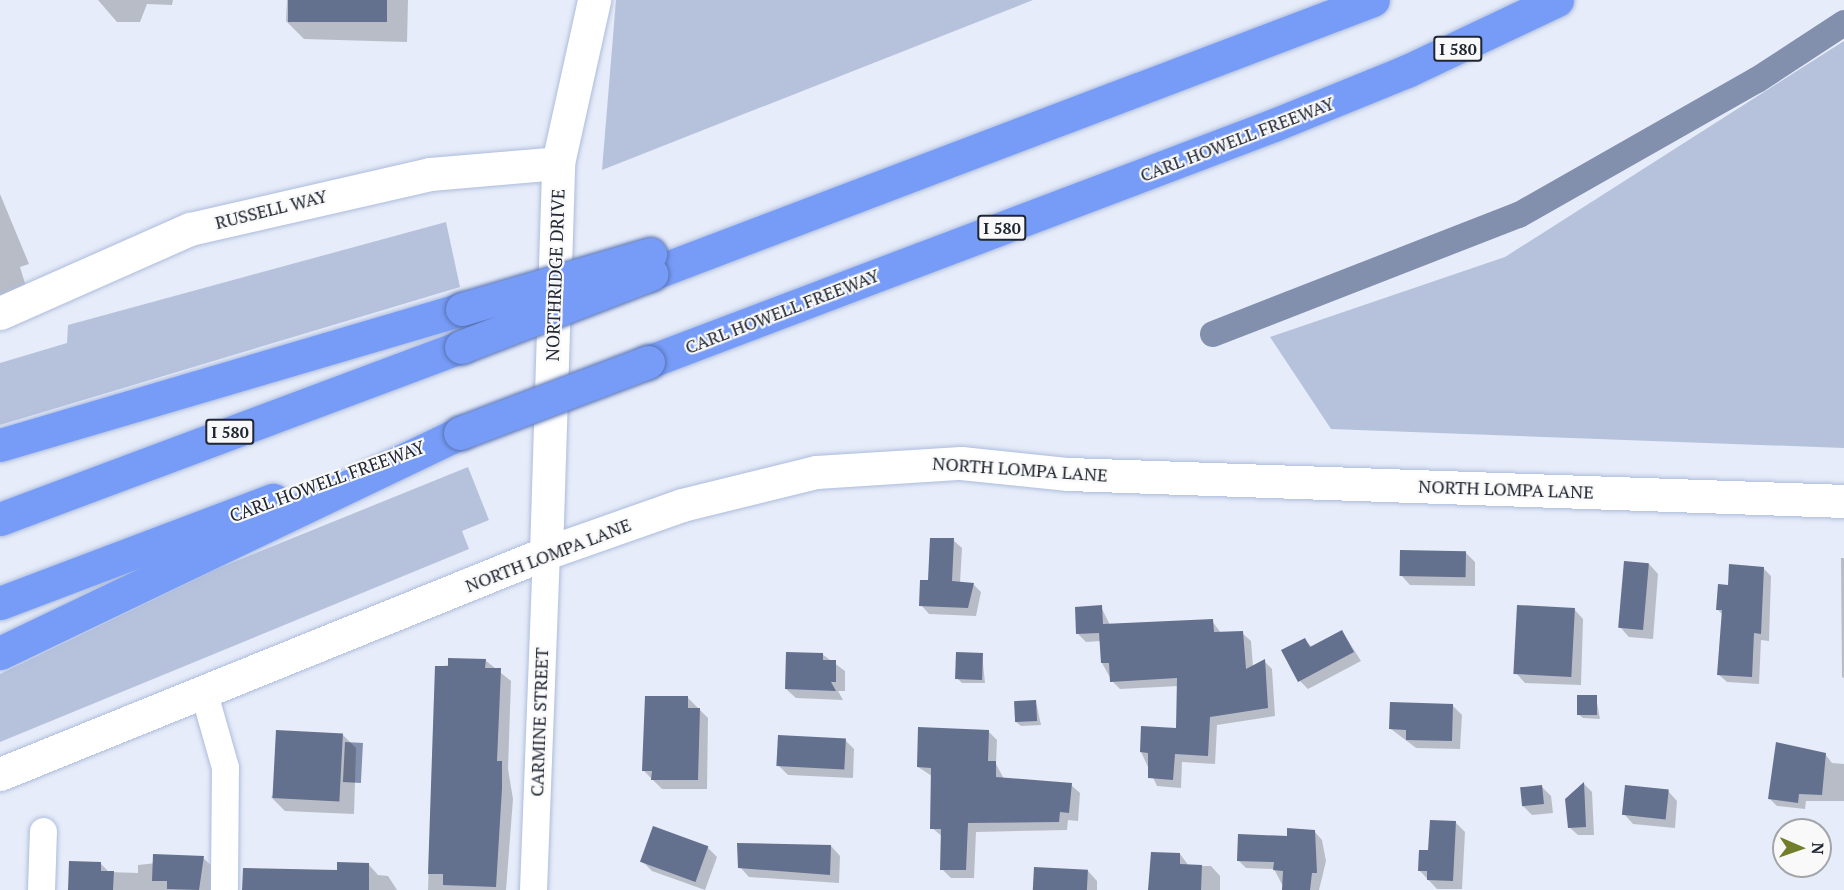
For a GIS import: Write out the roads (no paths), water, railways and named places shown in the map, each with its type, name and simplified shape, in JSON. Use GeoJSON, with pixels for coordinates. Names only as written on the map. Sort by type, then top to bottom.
{"type":"FeatureCollection","features":[{"type":"Feature","properties":{"kind":"highway"},"geometry":{"type":"LineString","coordinates":[[0,445],[462,309],[728,247],[1373,0]]}},
{"type":"Feature","properties":{"kind":"highway","name":"CARL HOWELL FREEWAY"},"geometry":{"type":"LineString","coordinates":[[0,603],[460,433],[1336,101],[1557,0]]}},
{"type":"Feature","properties":{"kind":"highway","name":"I 580"},"geometry":{"type":"LineString","coordinates":[[0,519],[461,347],[651,264]]}},
{"type":"Feature","properties":{"kind":"highway"},"geometry":{"type":"LineString","coordinates":[[0,653],[460,433]]}},
{"type":"Feature","properties":{"kind":"street","name":"NORTHRIDGE DRIVE"},"geometry":{"type":"LineString","coordinates":[[546,553],[558,163],[594,0]]}},
{"type":"Feature","properties":{"kind":"street","name":"RUSSELL WAY"},"geometry":{"type":"LineString","coordinates":[[0,313],[190,229],[430,174],[558,163]]}},
{"type":"Feature","properties":{"kind":"street","name":"NORTH LOMPA LANE"},"geometry":{"type":"LineString","coordinates":[[0,774],[546,553],[768,480],[915,463],[1068,474],[1844,501]]}},
{"type":"Feature","properties":{"kind":"street","name":"CARMINE STREET"},"geometry":{"type":"LineString","coordinates":[[533,890],[546,553]]}},
{"type":"Feature","properties":{"kind":"street"},"geometry":{"type":"LineString","coordinates":[[203,690],[225,767],[224,890]]}},
{"type":"Feature","properties":{"kind":"street"},"geometry":{"type":"LineString","coordinates":[[41,890],[43,831]]}},
{"type":"Feature","properties":{"kind":"waterway"},"geometry":{"type":"LineString","coordinates":[[1213,334],[1519,215],[1757,80],[1844,23]]}}]}
